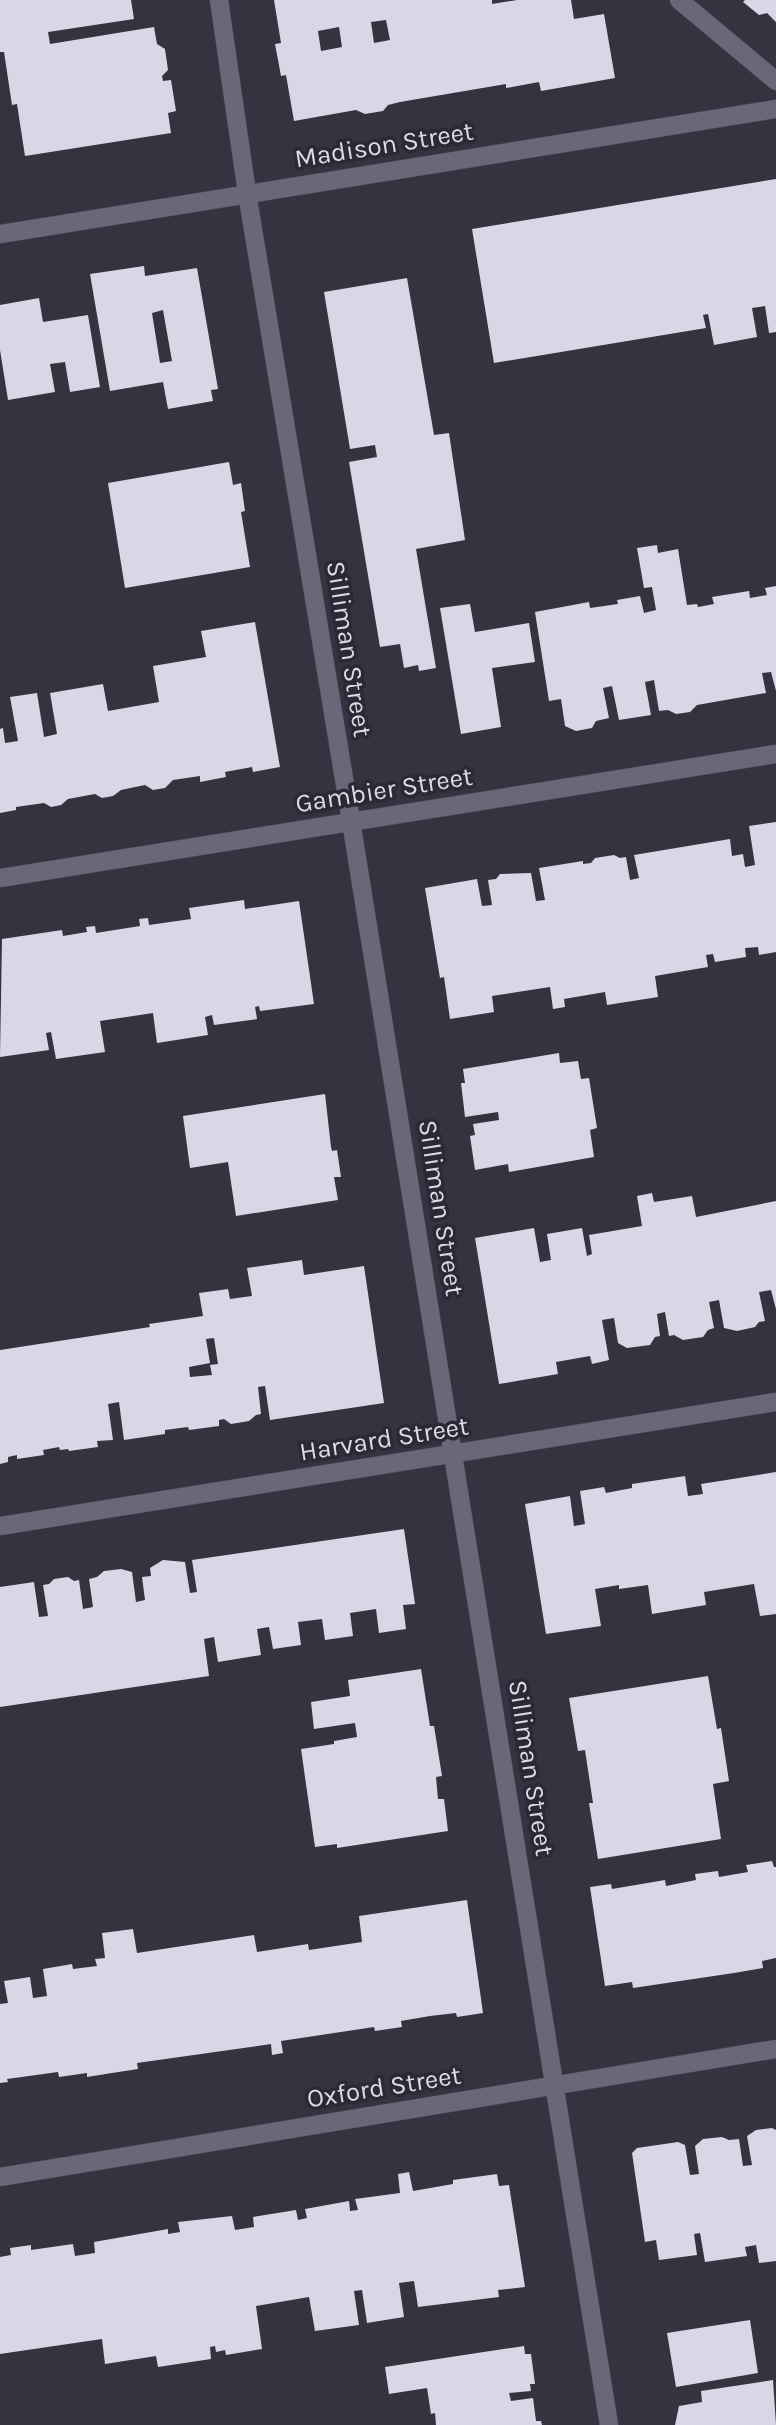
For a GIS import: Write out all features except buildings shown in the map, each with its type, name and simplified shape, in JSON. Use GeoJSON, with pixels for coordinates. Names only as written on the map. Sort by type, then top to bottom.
{"type":"FeatureCollection","features":[{"type":"Feature","properties":{"kind":"street","name":"Silliman Street"},"geometry":{"type":"LineString","coordinates":[[219,0],[247,193],[454,1454],[609,2425]]}},
{"type":"Feature","properties":{"kind":"street"},"geometry":{"type":"LineString","coordinates":[[679,0],[776,80]]}},
{"type":"Feature","properties":{"kind":"street","name":"Madison Street"},"geometry":{"type":"LineString","coordinates":[[0,233],[776,109]]}},
{"type":"Feature","properties":{"kind":"street","name":"Gambier Street"},"geometry":{"type":"LineString","coordinates":[[0,878],[776,754]]}},
{"type":"Feature","properties":{"kind":"street","name":"Harvard Street"},"geometry":{"type":"LineString","coordinates":[[0,1526],[776,1402]]}},
{"type":"Feature","properties":{"kind":"street","name":"Oxford Street"},"geometry":{"type":"LineString","coordinates":[[0,2177],[776,2049]]}}]}
